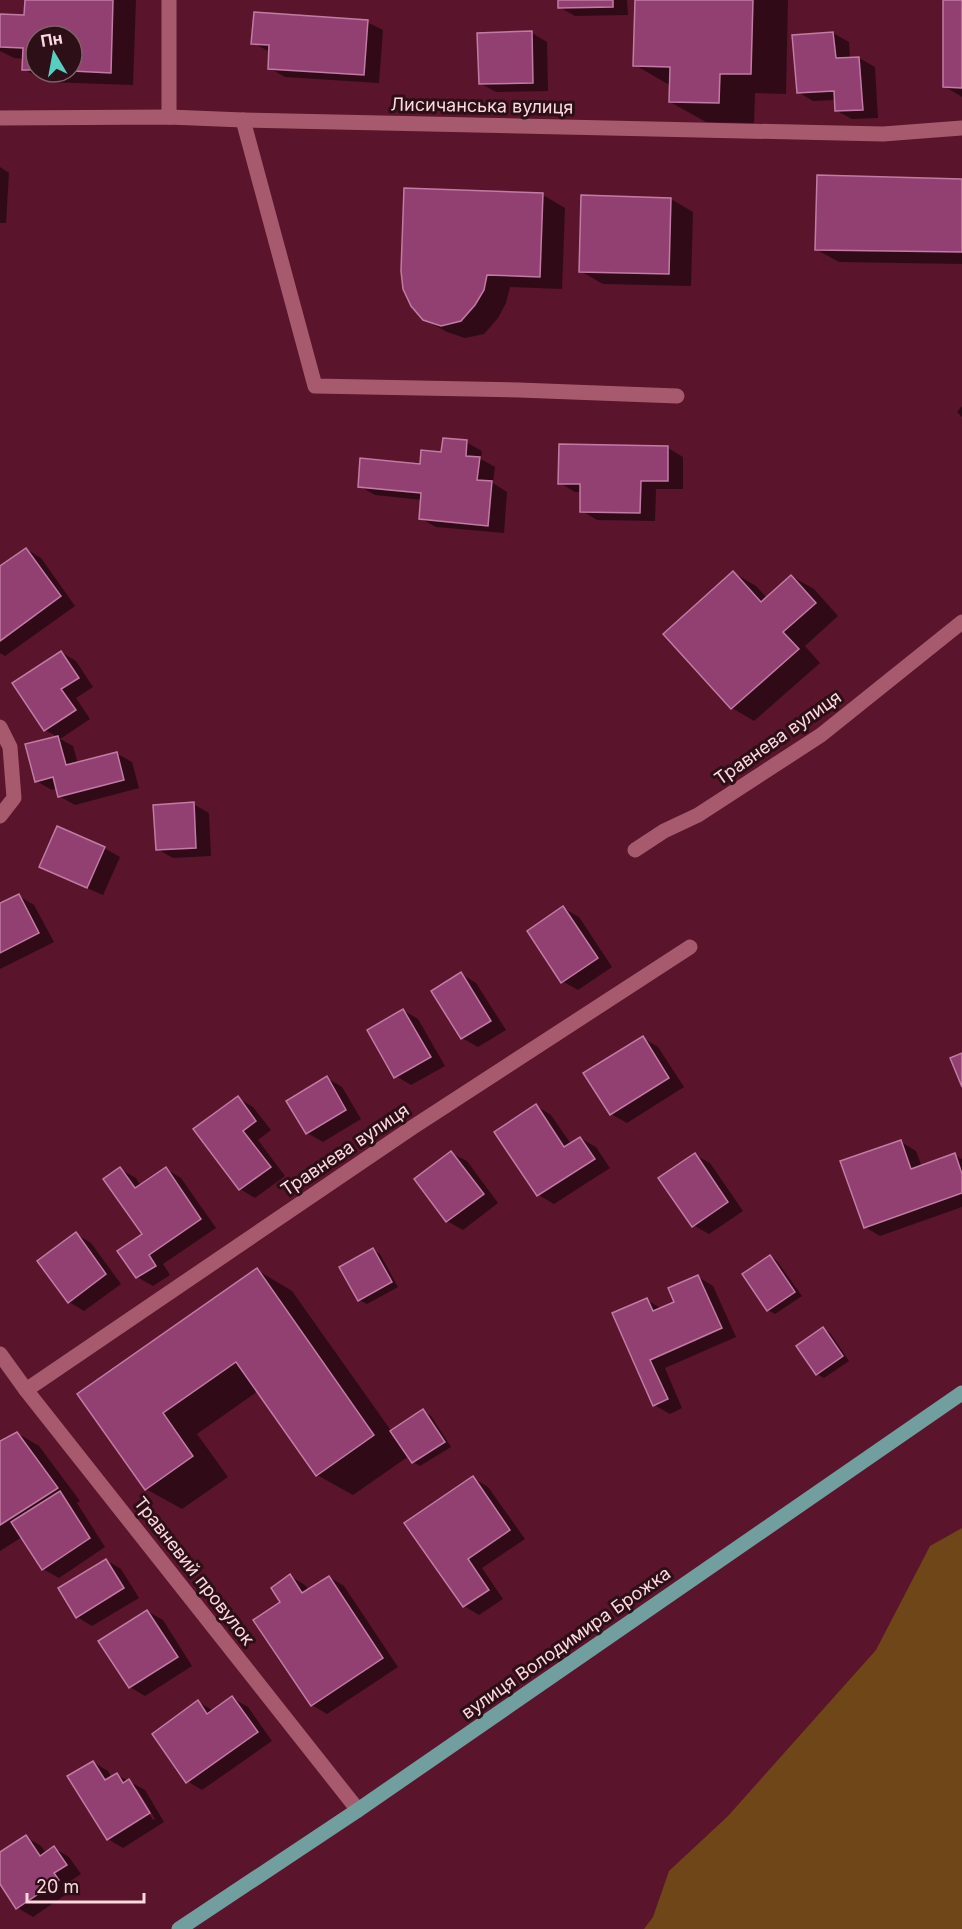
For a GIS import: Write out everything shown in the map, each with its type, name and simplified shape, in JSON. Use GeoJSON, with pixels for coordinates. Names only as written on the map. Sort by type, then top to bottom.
{"type":"FeatureCollection","features":[{"type":"Feature","properties":{"kind":"main road","name":"вулиця Володимира Брожка"},"geometry":{"type":"LineString","coordinates":[[184,1927],[358,1810],[962,1393]]}},
{"type":"Feature","properties":{"kind":"street"},"geometry":{"type":"LineString","coordinates":[[169,0],[169,117]]}},
{"type":"Feature","properties":{"kind":"street","name":"Лисичанська вулиця"},"geometry":{"type":"LineString","coordinates":[[0,118],[169,117],[883,134],[962,128]]}},
{"type":"Feature","properties":{"kind":"street"},"geometry":{"type":"LineString","coordinates":[[243,120],[315,386],[677,396]]}},
{"type":"Feature","properties":{"kind":"street","name":"Травнева вулиця"},"geometry":{"type":"LineString","coordinates":[[635,850],[664,831],[698,815],[822,735],[962,622]]}},
{"type":"Feature","properties":{"kind":"street"},"geometry":{"type":"LineString","coordinates":[[0,727],[10,747],[14,798],[0,816]]}},
{"type":"Feature","properties":{"kind":"street","name":"Травнева вулиця"},"geometry":{"type":"LineString","coordinates":[[26,1390],[413,1127],[690,947]]}},
{"type":"Feature","properties":{"kind":"street","name":"Травневий провулок"},"geometry":{"type":"LineString","coordinates":[[0,1354],[358,1810]]}},
{"type":"Feature","properties":{"kind":"shaded area"},"geometry":{"type":"Polygon","coordinates":[[[962,1528],[962,1929],[644,1929],[653,1917],[669,1871],[728,1816],[876,1650],[930,1546],[962,1528]]]}},
{"type":"Feature","properties":{"kind":"building"},"geometry":{"type":"Polygon","coordinates":[[[25,0],[113,0],[111,73],[84,72],[84,24],[24,24],[24,70],[22,70],[23,48],[0,47],[0,14],[24,15],[25,0]]]}},
{"type":"Feature","properties":{"kind":"building"},"geometry":{"type":"Polygon","coordinates":[[[558,0],[613,0],[613,7],[558,8],[558,0]]]}},
{"type":"Feature","properties":{"kind":"building"},"geometry":{"type":"Polygon","coordinates":[[[635,0],[753,0],[751,74],[720,74],[719,103],[669,102],[670,67],[633,66],[635,0]]]}},
{"type":"Feature","properties":{"kind":"building"},"geometry":{"type":"Polygon","coordinates":[[[943,0],[962,0],[962,88],[943,87],[943,0]]]}},
{"type":"Feature","properties":{"kind":"building"},"geometry":{"type":"Polygon","coordinates":[[[254,12],[368,20],[364,75],[268,69],[269,45],[251,44],[254,12]]]}},
{"type":"Feature","properties":{"kind":"building"},"geometry":{"type":"Polygon","coordinates":[[[532,31],[533,83],[479,84],[477,33],[532,31]]]}},
{"type":"Feature","properties":{"kind":"building"},"geometry":{"type":"Polygon","coordinates":[[[833,32],[836,58],[859,57],[863,110],[835,111],[834,91],[797,93],[792,35],[833,32]]]}},
{"type":"Feature","properties":{"kind":"building"},"geometry":{"type":"Polygon","coordinates":[[[817,175],[962,179],[962,252],[815,250],[817,175]]]}},
{"type":"Feature","properties":{"kind":"building"},"geometry":{"type":"Polygon","coordinates":[[[404,188],[543,193],[540,277],[487,275],[484,290],[461,321],[441,326],[423,320],[411,306],[403,289],[401,271],[404,188]]]}},
{"type":"Feature","properties":{"kind":"building"},"geometry":{"type":"Polygon","coordinates":[[[581,195],[671,198],[669,274],[579,272],[581,195]]]}},
{"type":"Feature","properties":{"kind":"building"},"geometry":{"type":"Polygon","coordinates":[[[443,438],[467,440],[466,456],[480,457],[477,480],[492,481],[488,526],[419,519],[421,493],[358,487],[360,458],[420,464],[421,450],[441,452],[443,438]]]}},
{"type":"Feature","properties":{"kind":"building"},"geometry":{"type":"Polygon","coordinates":[[[559,444],[668,446],[668,481],[641,481],[640,513],[580,512],[580,484],[558,484],[559,444]]]}},
{"type":"Feature","properties":{"kind":"building"},"geometry":{"type":"Polygon","coordinates":[[[26,548],[61,596],[0,641],[0,566],[26,548]]]}},
{"type":"Feature","properties":{"kind":"building"},"geometry":{"type":"Polygon","coordinates":[[[733,571],[761,602],[791,575],[816,603],[783,632],[799,649],[731,709],[663,634],[733,571]]]}},
{"type":"Feature","properties":{"kind":"building"},"geometry":{"type":"Polygon","coordinates":[[[61,651],[79,678],[61,689],[76,710],[44,731],[12,683],[61,651]]]}},
{"type":"Feature","properties":{"kind":"building"},"geometry":{"type":"Polygon","coordinates":[[[58,736],[66,765],[117,752],[124,780],[58,797],[53,777],[35,782],[25,744],[58,736]]]}},
{"type":"Feature","properties":{"kind":"building"},"geometry":{"type":"Polygon","coordinates":[[[194,802],[196,848],[156,850],[153,805],[194,802]]]}},
{"type":"Feature","properties":{"kind":"building"},"geometry":{"type":"Polygon","coordinates":[[[57,826],[105,847],[87,888],[39,867],[57,826]]]}},
{"type":"Feature","properties":{"kind":"building"},"geometry":{"type":"Polygon","coordinates":[[[19,894],[39,933],[0,953],[0,903],[19,894]]]}},
{"type":"Feature","properties":{"kind":"building"},"geometry":{"type":"Polygon","coordinates":[[[563,906],[598,958],[561,983],[527,931],[563,906]]]}},
{"type":"Feature","properties":{"kind":"building"},"geometry":{"type":"Polygon","coordinates":[[[461,972],[491,1021],[461,1039],[431,991],[461,972]]]}},
{"type":"Feature","properties":{"kind":"building"},"geometry":{"type":"Polygon","coordinates":[[[403,1009],[431,1057],[394,1078],[367,1030],[403,1009]]]}},
{"type":"Feature","properties":{"kind":"building"},"geometry":{"type":"Polygon","coordinates":[[[643,1036],[669,1078],[610,1115],[583,1073],[643,1036]]]}},
{"type":"Feature","properties":{"kind":"building"},"geometry":{"type":"Polygon","coordinates":[[[962,1053],[962,1087],[950,1058],[962,1053]]]}},
{"type":"Feature","properties":{"kind":"building"},"geometry":{"type":"Polygon","coordinates":[[[327,1076],[346,1110],[306,1134],[286,1101],[327,1076]]]}},
{"type":"Feature","properties":{"kind":"building"},"geometry":{"type":"Polygon","coordinates":[[[238,1096],[256,1121],[243,1131],[271,1167],[239,1190],[193,1129],[238,1096]]]}},
{"type":"Feature","properties":{"kind":"building"},"geometry":{"type":"Polygon","coordinates":[[[536,1104],[564,1147],[580,1137],[595,1159],[537,1196],[494,1132],[536,1104]]]}},
{"type":"Feature","properties":{"kind":"building"},"geometry":{"type":"Polygon","coordinates":[[[901,1140],[911,1169],[955,1153],[962,1174],[962,1193],[864,1228],[840,1161],[901,1140]]]}},
{"type":"Feature","properties":{"kind":"building"},"geometry":{"type":"Polygon","coordinates":[[[451,1151],[484,1194],[446,1222],[414,1179],[451,1151]]]}},
{"type":"Feature","properties":{"kind":"building"},"geometry":{"type":"Polygon","coordinates":[[[695,1153],[728,1202],[692,1227],[658,1178],[695,1153]]]}},
{"type":"Feature","properties":{"kind":"building"},"geometry":{"type":"Polygon","coordinates":[[[120,1167],[135,1188],[166,1167],[201,1219],[149,1255],[156,1266],[136,1278],[117,1251],[142,1234],[103,1179],[120,1167]]]}},
{"type":"Feature","properties":{"kind":"building"},"geometry":{"type":"Polygon","coordinates":[[[76,1232],[106,1274],[68,1303],[37,1261],[76,1232]]]}},
{"type":"Feature","properties":{"kind":"building"},"geometry":{"type":"Polygon","coordinates":[[[373,1248],[392,1282],[358,1301],[339,1267],[373,1248]]]}},
{"type":"Feature","properties":{"kind":"building"},"geometry":{"type":"Polygon","coordinates":[[[770,1255],[795,1292],[767,1311],[742,1274],[770,1255]]]}},
{"type":"Feature","properties":{"kind":"building"},"geometry":{"type":"Polygon","coordinates":[[[257,1268],[374,1435],[316,1476],[236,1362],[163,1413],[193,1456],[145,1490],[77,1394],[257,1268]]]}},
{"type":"Feature","properties":{"kind":"building"},"geometry":{"type":"Polygon","coordinates":[[[698,1275],[722,1328],[650,1360],[668,1399],[653,1406],[612,1313],[647,1298],[653,1311],[674,1302],[668,1288],[698,1275]]]}},
{"type":"Feature","properties":{"kind":"building"},"geometry":{"type":"Polygon","coordinates":[[[823,1327],[843,1356],[816,1375],[796,1346],[823,1327]]]}},
{"type":"Feature","properties":{"kind":"building"},"geometry":{"type":"Polygon","coordinates":[[[423,1409],[445,1442],[412,1463],[390,1431],[423,1409]]]}},
{"type":"Feature","properties":{"kind":"building"},"geometry":{"type":"Polygon","coordinates":[[[17,1432],[58,1488],[0,1525],[0,1441],[17,1432]]]}},
{"type":"Feature","properties":{"kind":"building"},"geometry":{"type":"Polygon","coordinates":[[[473,1476],[510,1530],[468,1559],[489,1590],[463,1607],[404,1523],[473,1476]]]}},
{"type":"Feature","properties":{"kind":"building"},"geometry":{"type":"Polygon","coordinates":[[[60,1491],[90,1538],[42,1570],[11,1522],[60,1491]]]}},
{"type":"Feature","properties":{"kind":"building"},"geometry":{"type":"Polygon","coordinates":[[[106,1559],[124,1588],[76,1618],[58,1588],[106,1559]]]}},
{"type":"Feature","properties":{"kind":"building"},"geometry":{"type":"Polygon","coordinates":[[[290,1574],[302,1593],[329,1576],[383,1658],[311,1706],[253,1620],[280,1602],[271,1588],[290,1574]]]}},
{"type":"Feature","properties":{"kind":"building"},"geometry":{"type":"Polygon","coordinates":[[[147,1610],[178,1657],[129,1688],[98,1641],[147,1610]]]}},
{"type":"Feature","properties":{"kind":"building"},"geometry":{"type":"Polygon","coordinates":[[[232,1696],[258,1732],[186,1783],[152,1734],[198,1700],[207,1714],[232,1696]]]}},
{"type":"Feature","properties":{"kind":"building"},"geometry":{"type":"Polygon","coordinates":[[[93,1761],[105,1780],[117,1773],[123,1783],[129,1779],[150,1813],[107,1840],[67,1776],[93,1761]]]}},
{"type":"Feature","properties":{"kind":"building"},"geometry":{"type":"Polygon","coordinates":[[[26,1835],[40,1856],[54,1846],[67,1865],[54,1873],[59,1880],[16,1909],[0,1884],[0,1852],[26,1835]]]}}]}
